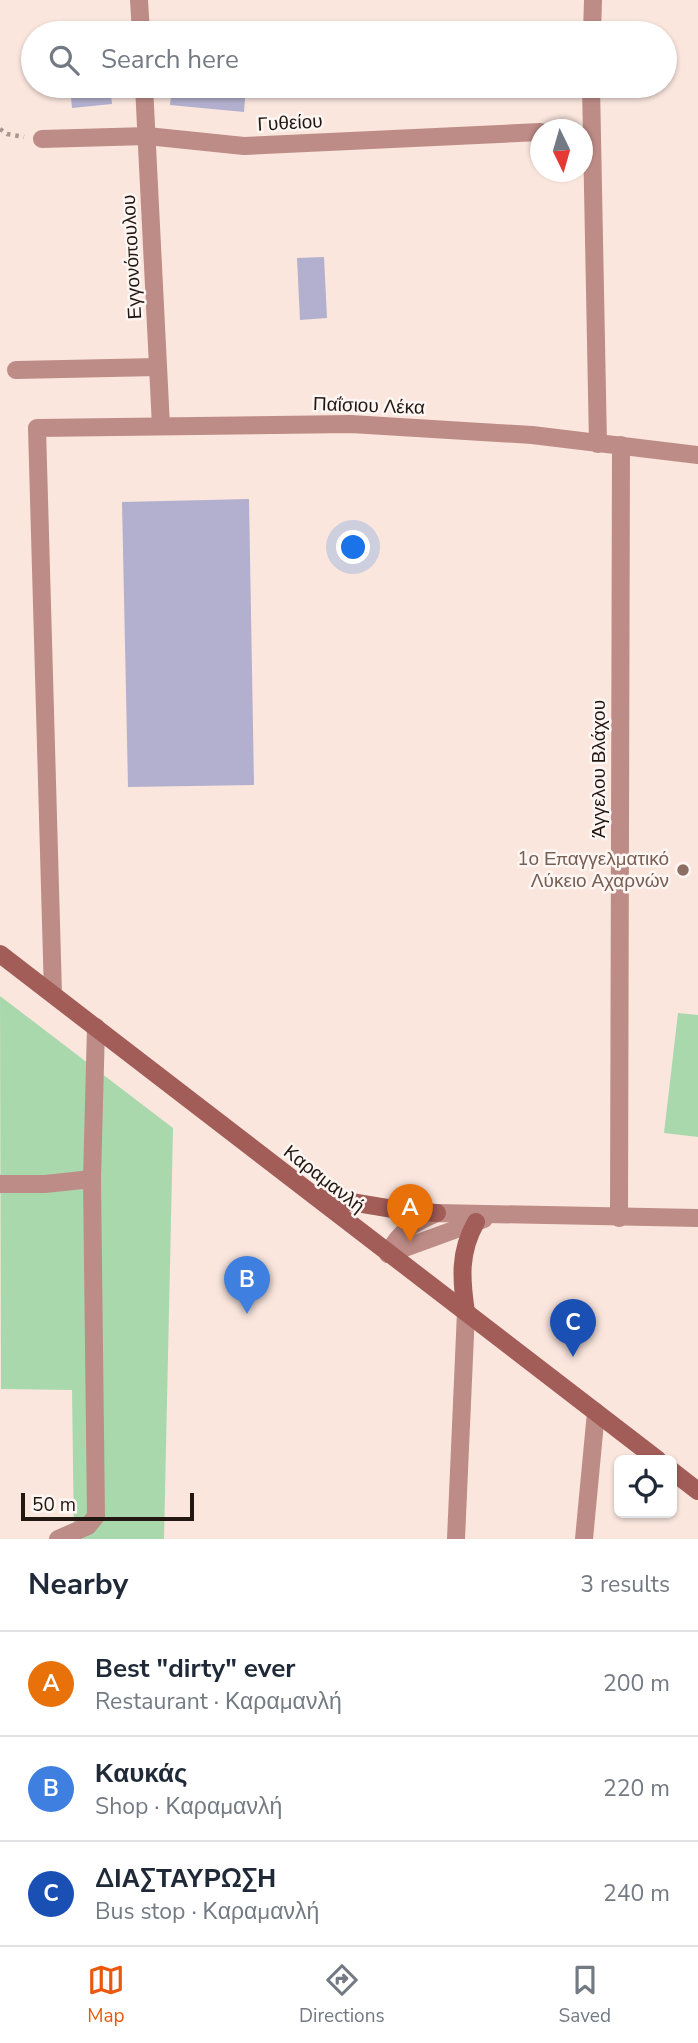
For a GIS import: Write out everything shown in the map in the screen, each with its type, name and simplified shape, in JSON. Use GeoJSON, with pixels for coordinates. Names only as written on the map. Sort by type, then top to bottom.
{"type":"FeatureCollection","features":[{"type":"Feature","properties":{"kind":"main road","name":"Καραμανλή"},"geometry":{"type":"LineString","coordinates":[[0,954],[652,1455]]}},
{"type":"Feature","properties":{"kind":"main road"},"geometry":{"type":"LineString","coordinates":[[311,1195],[395,1210],[437,1213]]}},
{"type":"Feature","properties":{"kind":"main road"},"geometry":{"type":"LineString","coordinates":[[466,1312],[462,1280],[463,1254],[467,1238],[476,1222]]}},
{"type":"Feature","properties":{"kind":"main road"},"geometry":{"type":"LineString","coordinates":[[677,1475],[698,1491]]}},
{"type":"Feature","properties":{"kind":"street"},"geometry":{"type":"LineString","coordinates":[[139,0],[140,21]]}},
{"type":"Feature","properties":{"kind":"street"},"geometry":{"type":"LineString","coordinates":[[592,21],[593,0]]}},
{"type":"Feature","properties":{"kind":"street","name":"Εγγονόπουλου"},"geometry":{"type":"LineString","coordinates":[[144,98],[161,426]]}},
{"type":"Feature","properties":{"kind":"street"},"geometry":{"type":"LineString","coordinates":[[588,119],[590,98]]}},
{"type":"Feature","properties":{"kind":"street","name":"Γυθείου"},"geometry":{"type":"LineString","coordinates":[[42,139],[146,136],[244,146],[530,133]]}},
{"type":"Feature","properties":{"kind":"street"},"geometry":{"type":"LineString","coordinates":[[589,182],[598,444]]}},
{"type":"Feature","properties":{"kind":"street"},"geometry":{"type":"LineString","coordinates":[[16,370],[158,367]]}},
{"type":"Feature","properties":{"kind":"street","name":"Παΐσιου Λέκα"},"geometry":{"type":"LineString","coordinates":[[53,994],[37,428],[351,424],[532,435],[698,455]]}},
{"type":"Feature","properties":{"kind":"street","name":"Άγγελου Βλάχου"},"geometry":{"type":"LineString","coordinates":[[619,1218],[621,445]]}},
{"type":"Feature","properties":{"kind":"street"},"geometry":{"type":"LineString","coordinates":[[58,1539],[88,1526],[96,1516],[92,1180],[96,1027]]}},
{"type":"Feature","properties":{"kind":"street"},"geometry":{"type":"LineString","coordinates":[[0,1184],[92,1180]]}},
{"type":"Feature","properties":{"kind":"street"},"geometry":{"type":"LineString","coordinates":[[388,1254],[401,1233],[416,1221],[437,1213],[698,1219]]}},
{"type":"Feature","properties":{"kind":"street"},"geometry":{"type":"LineString","coordinates":[[388,1254],[493,1215]]}},
{"type":"Feature","properties":{"kind":"street"},"geometry":{"type":"LineString","coordinates":[[456,1539],[466,1312]]}},
{"type":"Feature","properties":{"kind":"street"},"geometry":{"type":"LineString","coordinates":[[584,1539],[596,1412]]}},
{"type":"Feature","properties":{"kind":"green space"},"geometry":{"type":"Polygon","coordinates":[[[0,996],[173,1128],[164,1539],[74,1539],[72,1390],[1,1389],[0,996]]]}},
{"type":"Feature","properties":{"kind":"green space"},"geometry":{"type":"Polygon","coordinates":[[[678,1013],[698,1015],[698,1137],[664,1133],[678,1013]]]}},
{"type":"Feature","properties":{"kind":"building"},"geometry":{"type":"Polygon","coordinates":[[[71,98],[111,98],[112,104],[72,108],[71,98]]]}},
{"type":"Feature","properties":{"kind":"building"},"geometry":{"type":"Polygon","coordinates":[[[171,98],[245,98],[244,112],[170,105],[171,98]]]}},
{"type":"Feature","properties":{"kind":"building"},"geometry":{"type":"Polygon","coordinates":[[[324,257],[327,318],[300,320],[297,258],[324,257]]]}},
{"type":"Feature","properties":{"kind":"building"},"geometry":{"type":"Polygon","coordinates":[[[249,499],[254,785],[128,787],[122,502],[249,499]]]}},
{"type":"Feature","properties":{"kind":"place","name":"1ο Επαγγελματικό Λύκειο Αχαρνών"},"geometry":{"type":"Point","coordinates":[683,870]}},
{"type":"Feature","properties":{"kind":"place","name":"Best \"dirty\" ever"},"geometry":{"type":"Point","coordinates":[410,1242]}},
{"type":"Feature","properties":{"kind":"place","name":"Καυκάς"},"geometry":{"type":"Point","coordinates":[247,1314]}},
{"type":"Feature","properties":{"kind":"place","name":"ΔΙΑΣΤΑΥΡΩΣΗ"},"geometry":{"type":"Point","coordinates":[573,1357]}}]}
